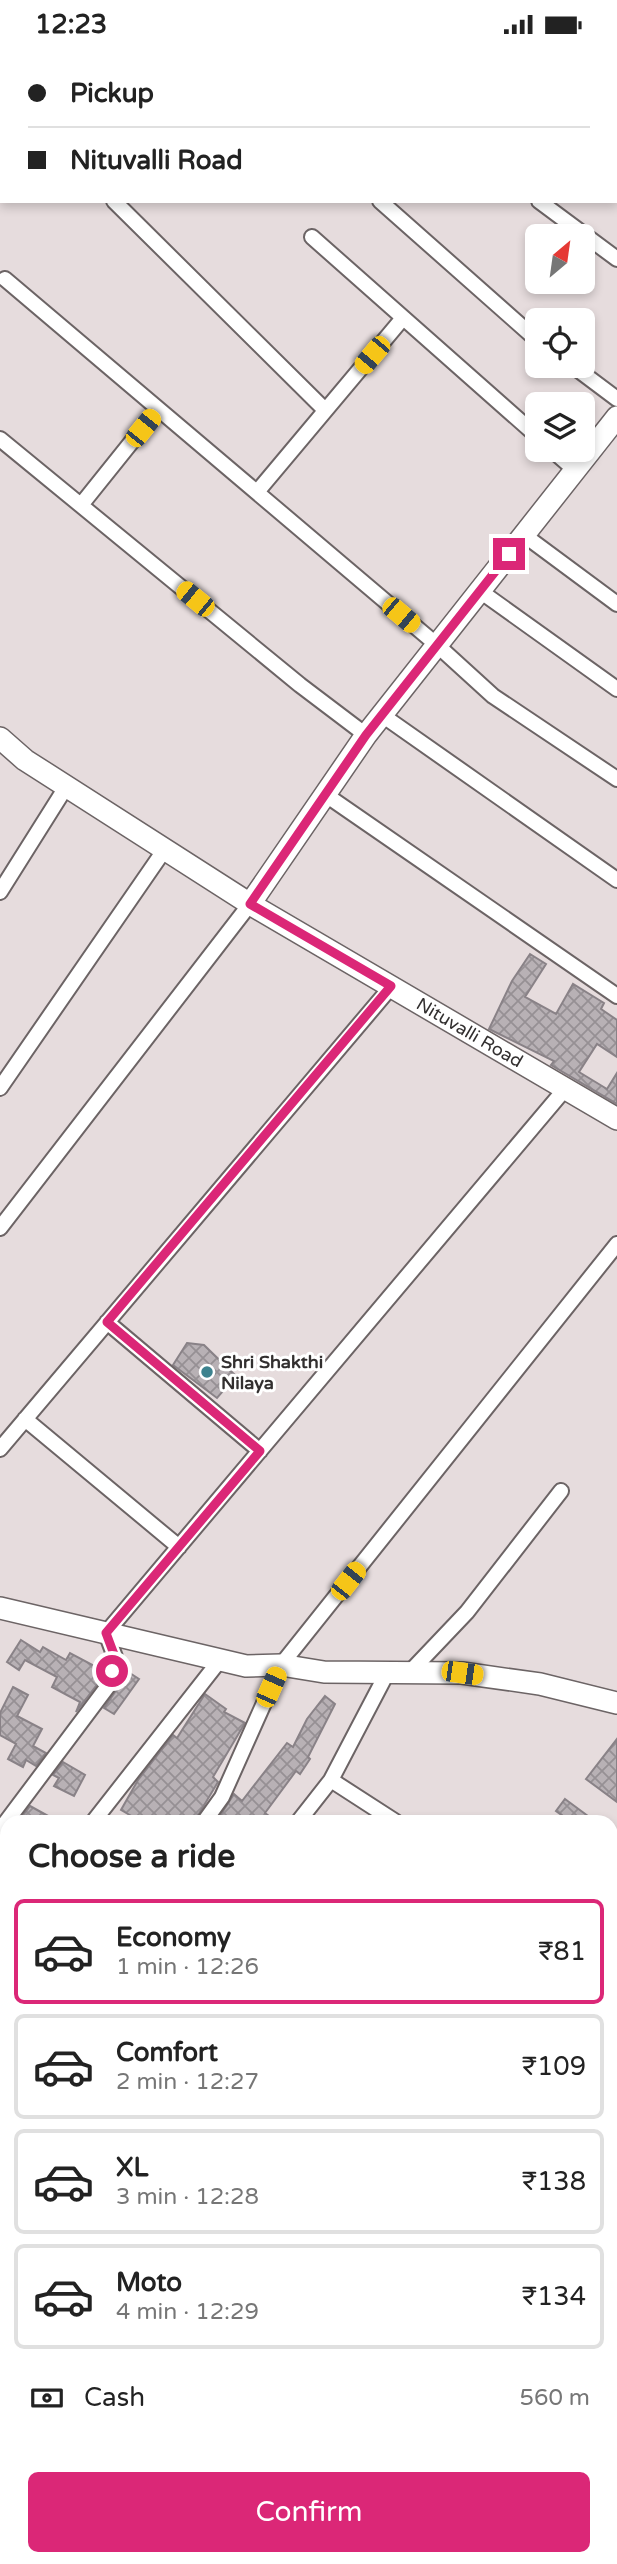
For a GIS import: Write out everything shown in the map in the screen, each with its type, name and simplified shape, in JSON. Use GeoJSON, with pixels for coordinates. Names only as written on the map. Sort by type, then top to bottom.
{"type":"FeatureCollection","features":[{"type":"Feature","properties":{"kind":"street"},"geometry":{"type":"LineString","coordinates":[[116,203],[325,410]]}},
{"type":"Feature","properties":{"kind":"street"},"geometry":{"type":"LineString","coordinates":[[382,203],[525,328]]}},
{"type":"Feature","properties":{"kind":"street"},"geometry":{"type":"LineString","coordinates":[[542,203],[617,259]]}},
{"type":"Feature","properties":{"kind":"street"},"geometry":{"type":"LineString","coordinates":[[312,237],[525,425]]}},
{"type":"Feature","properties":{"kind":"street"},"geometry":{"type":"LineString","coordinates":[[5,279],[438,645],[493,696],[617,779]]}},
{"type":"Feature","properties":{"kind":"street"},"geometry":{"type":"LineString","coordinates":[[257,492],[403,318]]}},
{"type":"Feature","properties":{"kind":"street"},"geometry":{"type":"LineString","coordinates":[[589,378],[617,399]]}},
{"type":"Feature","properties":{"kind":"street"},"geometry":{"type":"LineString","coordinates":[[81,505],[158,409]]}},
{"type":"Feature","properties":{"kind":"street"},"geometry":{"type":"LineString","coordinates":[[0,1228],[5,1211],[250,904],[366,735],[575,470],[615,424]]}},
{"type":"Feature","properties":{"kind":"street"},"geometry":{"type":"LineString","coordinates":[[0,439],[300,685],[366,735]]}},
{"type":"Feature","properties":{"kind":"street"},"geometry":{"type":"LineString","coordinates":[[566,462],[575,470]]}},
{"type":"Feature","properties":{"kind":"street"},"geometry":{"type":"LineString","coordinates":[[524,535],[617,604]]}},
{"type":"Feature","properties":{"kind":"street"},"geometry":{"type":"LineString","coordinates":[[480,591],[617,689]]}},
{"type":"Feature","properties":{"kind":"street"},"geometry":{"type":"LineString","coordinates":[[382,715],[617,880]]}},
{"type":"Feature","properties":{"kind":"street","name":"Nituvalli Road"},"geometry":{"type":"LineString","coordinates":[[0,738],[25,760],[250,904],[617,1119]]}},
{"type":"Feature","properties":{"kind":"street"},"geometry":{"type":"LineString","coordinates":[[0,892],[66,787]]}},
{"type":"Feature","properties":{"kind":"street"},"geometry":{"type":"LineString","coordinates":[[326,795],[617,996]]}},
{"type":"Feature","properties":{"kind":"street"},"geometry":{"type":"LineString","coordinates":[[0,1088],[165,849]]}},
{"type":"Feature","properties":{"kind":"street"},"geometry":{"type":"LineString","coordinates":[[0,1449],[391,986]]}},
{"type":"Feature","properties":{"kind":"street"},"geometry":{"type":"LineString","coordinates":[[106,1633],[565,1089]]}},
{"type":"Feature","properties":{"kind":"street"},"geometry":{"type":"LineString","coordinates":[[209,1815],[222,1797],[281,1665],[617,1244]]}},
{"type":"Feature","properties":{"kind":"street"},"geometry":{"type":"LineString","coordinates":[[107,1322],[260,1451]]}},
{"type":"Feature","properties":{"kind":"street"},"geometry":{"type":"LineString","coordinates":[[25,1419],[179,1547]]}},
{"type":"Feature","properties":{"kind":"street"},"geometry":{"type":"LineString","coordinates":[[304,1815],[331,1780],[398,1673],[467,1612],[561,1491]]}},
{"type":"Feature","properties":{"kind":"street"},"geometry":{"type":"LineString","coordinates":[[0,1608],[246,1666],[281,1665],[324,1672],[462,1673],[540,1684],[617,1703]]}},
{"type":"Feature","properties":{"kind":"street"},"geometry":{"type":"LineString","coordinates":[[11,1815],[108,1686],[115,1657],[106,1633]]}},
{"type":"Feature","properties":{"kind":"street"},"geometry":{"type":"LineString","coordinates":[[98,1815],[220,1660]]}},
{"type":"Feature","properties":{"kind":"street"},"geometry":{"type":"LineString","coordinates":[[331,1780],[385,1815]]}},
{"type":"Feature","properties":{"kind":"building"},"geometry":{"type":"Polygon","coordinates":[[[530,954],[546,964],[525,997],[556,1014],[573,984],[604,1003],[601,1009],[617,1020],[617,1057],[597,1044],[579,1072],[607,1089],[617,1073],[617,1104],[551,1065],[554,1061],[489,1029],[512,981],[530,954]]]}},
{"type":"Feature","properties":{"kind":"building","name":"Shri Shakthi Nilaya"},"geometry":{"type":"Polygon","coordinates":[[[187,1343],[204,1345],[236,1376],[217,1398],[173,1365],[187,1343]]]}},
{"type":"Feature","properties":{"kind":"building"},"geometry":{"type":"Polygon","coordinates":[[[21,1640],[40,1652],[43,1647],[66,1660],[70,1653],[102,1670],[99,1682],[76,1712],[80,1702],[52,1687],[57,1677],[25,1660],[19,1670],[7,1662],[21,1640]]]}},
{"type":"Feature","properties":{"kind":"building"},"geometry":{"type":"Polygon","coordinates":[[[122,1668],[139,1679],[114,1714],[104,1708],[117,1689],[122,1668]]]}},
{"type":"Feature","properties":{"kind":"building"},"geometry":{"type":"Polygon","coordinates":[[[13,1687],[28,1695],[17,1716],[42,1729],[33,1746],[46,1753],[36,1766],[26,1760],[23,1767],[8,1759],[16,1744],[0,1735],[0,1713],[13,1687]]]}},
{"type":"Feature","properties":{"kind":"building"},"geometry":{"type":"Polygon","coordinates":[[[205,1694],[226,1709],[224,1712],[245,1723],[213,1777],[218,1782],[198,1815],[130,1815],[121,1810],[138,1780],[173,1735],[177,1738],[205,1694]]]}},
{"type":"Feature","properties":{"kind":"building"},"geometry":{"type":"Polygon","coordinates":[[[325,1696],[335,1704],[308,1757],[310,1759],[300,1774],[296,1771],[265,1813],[268,1815],[220,1815],[234,1794],[242,1801],[287,1743],[293,1747],[307,1719],[325,1696]]]}},
{"type":"Feature","properties":{"kind":"building"},"geometry":{"type":"Polygon","coordinates":[[[617,1739],[617,1802],[586,1779],[617,1739]]]}},
{"type":"Feature","properties":{"kind":"building"},"geometry":{"type":"Polygon","coordinates":[[[63,1762],[85,1775],[74,1796],[54,1786],[59,1778],[53,1775],[63,1762]]]}},
{"type":"Feature","properties":{"kind":"building"},"geometry":{"type":"Polygon","coordinates":[[[565,1799],[587,1815],[561,1815],[556,1811],[565,1799]]]}},
{"type":"Feature","properties":{"kind":"building"},"geometry":{"type":"Polygon","coordinates":[[[30,1806],[46,1815],[23,1815],[30,1806]]]}},
{"type":"Feature","properties":{"kind":"place","name":"Shri Shakthi Nilaya"},"geometry":{"type":"Point","coordinates":[207,1372]}},
{"type":"Feature","properties":{"kind":"route"},"geometry":{"type":"LineString","coordinates":[[112,1671],[115,1657],[106,1633],[260,1451],[107,1322],[391,986],[250,904],[366,735],[509,554]]}}]}
